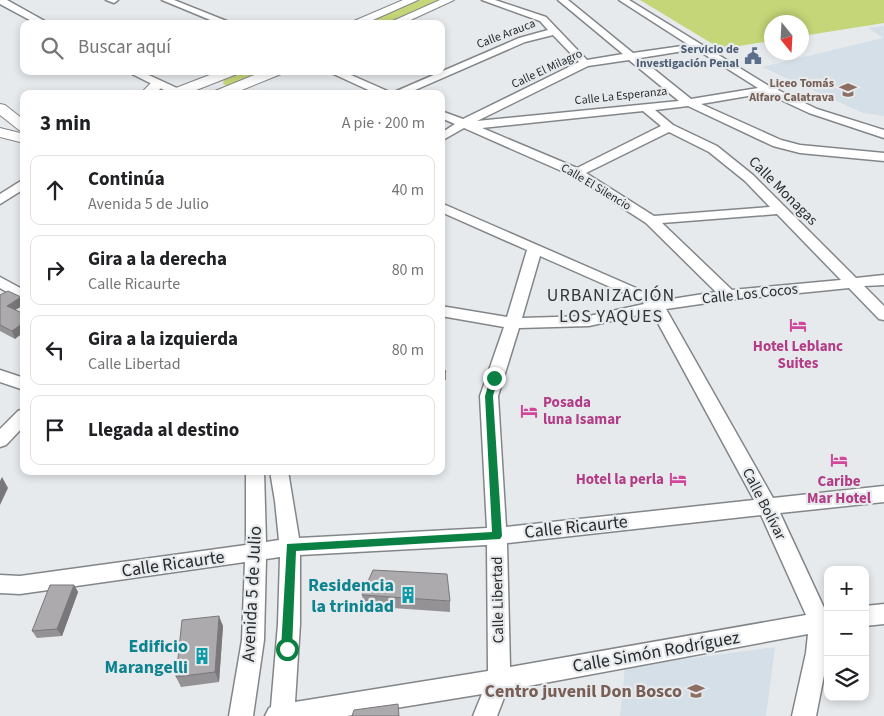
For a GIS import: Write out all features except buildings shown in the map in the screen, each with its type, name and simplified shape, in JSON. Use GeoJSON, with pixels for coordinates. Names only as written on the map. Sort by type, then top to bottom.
{"type":"FeatureCollection","features":[{"type":"Feature","properties":{"kind":"main road"},"geometry":{"type":"LineString","coordinates":[[363,20],[412,0]]}},
{"type":"Feature","properties":{"kind":"main road"},"geometry":{"type":"LineString","coordinates":[[402,20],[449,0]]}},
{"type":"Feature","properties":{"kind":"main road"},"geometry":{"type":"LineString","coordinates":[[189,90],[223,75]]}},
{"type":"Feature","properties":{"kind":"main road"},"geometry":{"type":"LineString","coordinates":[[230,90],[266,75]]}},
{"type":"Feature","properties":{"kind":"main road"},"geometry":{"type":"LineString","coordinates":[[149,90],[156,77]]}},
{"type":"Feature","properties":{"kind":"main road"},"geometry":{"type":"LineString","coordinates":[[0,99],[13,107],[20,108]]}},
{"type":"Feature","properties":{"kind":"main road"},"geometry":{"type":"LineString","coordinates":[[0,108],[20,134]]}},
{"type":"Feature","properties":{"kind":"main road"},"geometry":{"type":"LineString","coordinates":[[0,132],[20,137]]}},
{"type":"Feature","properties":{"kind":"street"},"geometry":{"type":"LineString","coordinates":[[0,0],[38,20]]}},
{"type":"Feature","properties":{"kind":"street"},"geometry":{"type":"LineString","coordinates":[[166,0],[218,20]]}},
{"type":"Feature","properties":{"kind":"street","name":"Calle Arauca"},"geometry":{"type":"LineString","coordinates":[[445,73],[522,40],[555,31],[544,19],[486,0]]}},
{"type":"Feature","properties":{"kind":"street"},"geometry":{"type":"LineString","coordinates":[[562,0],[634,56],[689,103],[777,143],[800,148],[884,157]]}},
{"type":"Feature","properties":{"kind":"street"},"geometry":{"type":"LineString","coordinates":[[622,0],[771,89],[813,111],[884,134]]}},
{"type":"Feature","properties":{"kind":"street"},"geometry":{"type":"LineString","coordinates":[[629,0],[644,12]]}},
{"type":"Feature","properties":{"kind":"street"},"geometry":{"type":"LineString","coordinates":[[0,11],[20,21]]}},
{"type":"Feature","properties":{"kind":"street"},"geometry":{"type":"LineString","coordinates":[[555,31],[585,63]]}},
{"type":"Feature","properties":{"kind":"street","name":"Calle El Milagro"},"geometry":{"type":"LineString","coordinates":[[445,136],[585,63],[700,46]]}},
{"type":"Feature","properties":{"kind":"street"},"geometry":{"type":"LineString","coordinates":[[342,75],[377,90]]}},
{"type":"Feature","properties":{"kind":"street","name":"Calle Arauca"},"geometry":{"type":"LineString","coordinates":[[405,90],[440,75]]}},
{"type":"Feature","properties":{"kind":"street"},"geometry":{"type":"LineString","coordinates":[[156,77],[181,90]]}},
{"type":"Feature","properties":{"kind":"street"},"geometry":{"type":"LineString","coordinates":[[771,89],[884,130]]}},
{"type":"Feature","properties":{"kind":"street","name":"Calle La Esperanza"},"geometry":{"type":"LineString","coordinates":[[467,124],[646,108],[689,103],[771,89]]}},
{"type":"Feature","properties":{"kind":"street","name":"Calle Monagas"},"geometry":{"type":"LineString","coordinates":[[646,108],[669,127],[722,155],[749,178],[884,315]]}},
{"type":"Feature","properties":{"kind":"street","name":"Calle El Silencio"},"geometry":{"type":"LineString","coordinates":[[445,116],[577,173],[651,220],[728,295]]}},
{"type":"Feature","properties":{"kind":"street"},"geometry":{"type":"LineString","coordinates":[[577,173],[669,127]]}},
{"type":"Feature","properties":{"kind":"street"},"geometry":{"type":"LineString","coordinates":[[0,200],[20,186]]}},
{"type":"Feature","properties":{"kind":"street"},"geometry":{"type":"LineString","coordinates":[[445,209],[647,298],[656,306]]}},
{"type":"Feature","properties":{"kind":"street"},"geometry":{"type":"LineString","coordinates":[[651,220],[780,210]]}},
{"type":"Feature","properties":{"kind":"street","name":"Calle Libertad"},"geometry":{"type":"LineString","coordinates":[[485,716],[499,680],[497,536],[489,396],[513,324],[535,248]]}},
{"type":"Feature","properties":{"kind":"street"},"geometry":{"type":"LineString","coordinates":[[852,283],[884,270]]}},
{"type":"Feature","properties":{"kind":"street"},"geometry":{"type":"LineString","coordinates":[[852,283],[884,281]]}},
{"type":"Feature","properties":{"kind":"street"},"geometry":{"type":"LineString","coordinates":[[0,282],[20,294]]}},
{"type":"Feature","properties":{"kind":"street","name":"Calle Los Cocos"},"geometry":{"type":"LineString","coordinates":[[445,311],[513,324],[588,321],[656,306],[728,295],[852,283]]}},
{"type":"Feature","properties":{"kind":"street","name":"Calle Bolívar"},"geometry":{"type":"LineString","coordinates":[[656,306],[767,506],[824,622]]}},
{"type":"Feature","properties":{"kind":"street"},"geometry":{"type":"LineString","coordinates":[[0,376],[20,383]]}},
{"type":"Feature","properties":{"kind":"street"},"geometry":{"type":"LineString","coordinates":[[0,440],[20,419]]}},
{"type":"Feature","properties":{"kind":"street","name":"Avenida 5 de Julio"},"geometry":{"type":"LineString","coordinates":[[241,716],[253,640],[256,552],[254,475]]}},
{"type":"Feature","properties":{"kind":"street","name":"Avenida 5 de Julio"},"geometry":{"type":"LineString","coordinates":[[280,475],[291,547],[281,716]]}},
{"type":"Feature","properties":{"kind":"street","name":"Calle Ricaurte"},"geometry":{"type":"LineString","coordinates":[[0,584],[20,585],[291,547],[497,536],[884,494]]}},
{"type":"Feature","properties":{"kind":"street"},"geometry":{"type":"LineString","coordinates":[[869,616],[884,614]]}},
{"type":"Feature","properties":{"kind":"street"},"geometry":{"type":"LineString","coordinates":[[804,716],[824,622]]}},
{"type":"Feature","properties":{"kind":"street","name":"Calle Simón Rodríguez"},"geometry":{"type":"LineString","coordinates":[[281,716],[499,680],[824,622]]}},
{"type":"Feature","properties":{"kind":"shaded area","name":"Liceo Tomás Alfaro Calatrava"},"geometry":{"type":"Polygon","coordinates":[[[884,26],[884,116],[863,113],[762,67],[791,60],[809,60],[809,56],[883,38],[868,28],[884,26]]]}},
{"type":"Feature","properties":{"kind":"shaded area","name":"Centro juvenil Don Bosco"},"geometry":{"type":"Polygon","coordinates":[[[775,647],[766,716],[620,716],[625,667],[775,647]]]}},
{"type":"Feature","properties":{"kind":"green space"},"geometry":{"type":"Polygon","coordinates":[[[419,0],[441,0],[394,20],[369,20],[419,0]]]}},
{"type":"Feature","properties":{"kind":"green space"},"geometry":{"type":"Polygon","coordinates":[[[640,0],[884,0],[884,23],[809,35],[809,15],[764,15],[764,42],[721,49],[640,0]]]}},
{"type":"Feature","properties":{"kind":"green space"},"geometry":{"type":"Polygon","coordinates":[[[236,75],[260,75],[227,86],[223,84],[224,80],[236,75]]]}},
{"type":"Feature","properties":{"kind":"place","name":"Servicio de Investigación Penal"},"geometry":{"type":"Point","coordinates":[753,56]}},
{"type":"Feature","properties":{"kind":"place","name":"Liceo Tomás Alfaro Calatrava"},"geometry":{"type":"Point","coordinates":[848,90]}},
{"type":"Feature","properties":{"kind":"place","name":"Hotel Leblanc Suites"},"geometry":{"type":"Point","coordinates":[798,325]}},
{"type":"Feature","properties":{"kind":"place","name":"Posada luna Isamar"},"geometry":{"type":"Point","coordinates":[529,411]}},
{"type":"Feature","properties":{"kind":"place","name":"Caribe Mar Hotel"},"geometry":{"type":"Point","coordinates":[839,460]}},
{"type":"Feature","properties":{"kind":"place","name":"Hotel la perla"},"geometry":{"type":"Point","coordinates":[678,479]}},
{"type":"Feature","properties":{"kind":"place","name":"Residencia la trinidad"},"geometry":{"type":"Point","coordinates":[408,595]}},
{"type":"Feature","properties":{"kind":"place","name":"Edificio Marangelli"},"geometry":{"type":"Point","coordinates":[202,656]}},
{"type":"Feature","properties":{"kind":"place","name":"Centro juvenil Don Bosco"},"geometry":{"type":"Point","coordinates":[696,691]}},
{"type":"Feature","properties":{"kind":"district","name":"URBANIZACIÓN LOS YAQUES"},"geometry":{"type":"Point","coordinates":[611,305]}},
{"type":"Feature","properties":{"kind":"route"},"geometry":{"type":"LineString","coordinates":[[287,649],[291,547],[497,536],[489,396],[494,378]]}}]}
